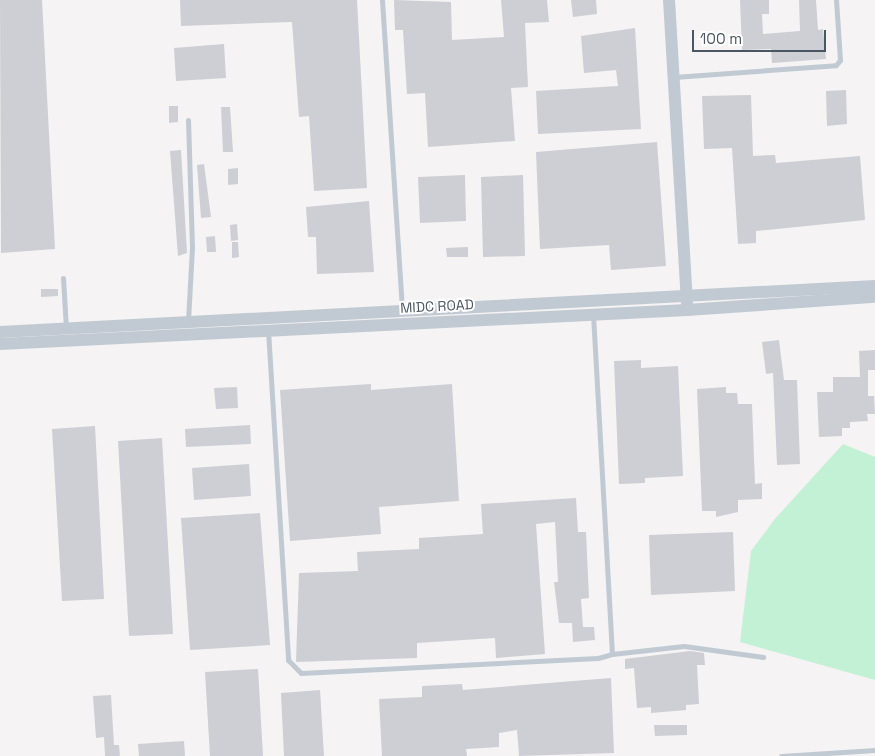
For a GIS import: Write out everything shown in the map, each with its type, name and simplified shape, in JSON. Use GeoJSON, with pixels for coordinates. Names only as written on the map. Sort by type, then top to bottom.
{"type":"FeatureCollection","features":[{"type":"Feature","properties":{"kind":"street"},"geometry":{"type":"LineString","coordinates":[[669,0],[687,303]]}},
{"type":"Feature","properties":{"kind":"street","name":"MIDC ROAD"},"geometry":{"type":"LineString","coordinates":[[0,332],[188,323],[593,314],[687,303],[875,286]]}},
{"type":"Feature","properties":{"kind":"street","name":"MIDC ROAD"},"geometry":{"type":"LineString","coordinates":[[0,344],[268,330],[403,317],[687,303],[875,297]]}},
{"type":"Feature","properties":{"kind":"lane"},"geometry":{"type":"LineString","coordinates":[[382,0],[403,317]]}},
{"type":"Feature","properties":{"kind":"lane"},"geometry":{"type":"LineString","coordinates":[[674,77],[836,65],[840,60],[836,0]]}},
{"type":"Feature","properties":{"kind":"lane"},"geometry":{"type":"LineString","coordinates":[[188,120],[192,247],[188,323]]}},
{"type":"Feature","properties":{"kind":"lane"},"geometry":{"type":"LineString","coordinates":[[63,278],[66,328]]}},
{"type":"Feature","properties":{"kind":"lane"},"geometry":{"type":"LineString","coordinates":[[593,314],[612,654]]}},
{"type":"Feature","properties":{"kind":"lane"},"geometry":{"type":"LineString","coordinates":[[268,330],[288,660],[300,673],[598,658],[612,654],[684,646],[763,657]]}},
{"type":"Feature","properties":{"kind":"lane"},"geometry":{"type":"LineString","coordinates":[[782,756],[875,750]]}},
{"type":"Feature","properties":{"kind":"green space"},"geometry":{"type":"Polygon","coordinates":[[[843,444],[875,457],[875,680],[740,642],[751,551],[774,520],[843,444]]]}},
{"type":"Feature","properties":{"kind":"building"},"geometry":{"type":"Polygon","coordinates":[[[0,0],[42,0],[55,249],[1,253],[0,0]]]}},
{"type":"Feature","properties":{"kind":"building"},"geometry":{"type":"Polygon","coordinates":[[[180,0],[357,0],[367,188],[314,191],[309,116],[299,117],[292,22],[181,26],[180,0]]]}},
{"type":"Feature","properties":{"kind":"building"},"geometry":{"type":"Polygon","coordinates":[[[394,0],[451,2],[452,40],[504,37],[501,0],[547,0],[549,22],[525,23],[528,87],[511,88],[515,141],[428,147],[425,93],[407,94],[403,30],[395,30],[394,0]]]}},
{"type":"Feature","properties":{"kind":"building"},"geometry":{"type":"Polygon","coordinates":[[[571,0],[596,0],[597,14],[573,17],[571,0]]]}},
{"type":"Feature","properties":{"kind":"building"},"geometry":{"type":"Polygon","coordinates":[[[740,0],[769,0],[769,14],[762,14],[763,34],[800,31],[799,0],[816,0],[818,30],[823,29],[826,59],[772,63],[771,49],[742,50],[740,0]]]}},
{"type":"Feature","properties":{"kind":"building"},"geometry":{"type":"Polygon","coordinates":[[[635,28],[641,129],[538,134],[536,91],[618,86],[616,70],[584,73],[581,36],[635,28]]]}},
{"type":"Feature","properties":{"kind":"building"},"geometry":{"type":"Polygon","coordinates":[[[224,44],[226,78],[176,81],[174,48],[224,44]]]}},
{"type":"Feature","properties":{"kind":"building"},"geometry":{"type":"Polygon","coordinates":[[[846,90],[847,124],[827,126],[826,91],[846,90]]]}},
{"type":"Feature","properties":{"kind":"building"},"geometry":{"type":"Polygon","coordinates":[[[751,95],[753,156],[775,155],[776,163],[860,156],[865,220],[756,231],[756,243],[738,244],[732,148],[704,149],[702,96],[751,95]]]}},
{"type":"Feature","properties":{"kind":"building"},"geometry":{"type":"Polygon","coordinates":[[[169,106],[178,106],[178,122],[169,123],[169,106]]]}},
{"type":"Feature","properties":{"kind":"building"},"geometry":{"type":"Polygon","coordinates":[[[221,107],[230,107],[233,152],[223,152],[221,107]]]}},
{"type":"Feature","properties":{"kind":"building"},"geometry":{"type":"Polygon","coordinates":[[[657,142],[666,266],[611,270],[609,245],[540,249],[536,152],[657,142]]]}},
{"type":"Feature","properties":{"kind":"building"},"geometry":{"type":"Polygon","coordinates":[[[181,150],[187,253],[178,256],[170,151],[181,150]]]}},
{"type":"Feature","properties":{"kind":"building"},"geometry":{"type":"Polygon","coordinates":[[[204,164],[211,217],[201,218],[197,165],[204,164]]]}},
{"type":"Feature","properties":{"kind":"building"},"geometry":{"type":"Polygon","coordinates":[[[238,168],[238,184],[228,185],[228,169],[238,168]]]}},
{"type":"Feature","properties":{"kind":"building"},"geometry":{"type":"Polygon","coordinates":[[[465,175],[466,221],[420,223],[418,177],[465,175]]]}},
{"type":"Feature","properties":{"kind":"building"},"geometry":{"type":"Polygon","coordinates":[[[523,175],[525,256],[483,257],[481,177],[523,175]]]}},
{"type":"Feature","properties":{"kind":"building"},"geometry":{"type":"Polygon","coordinates":[[[369,201],[374,272],[317,274],[316,237],[308,237],[306,207],[369,201]]]}},
{"type":"Feature","properties":{"kind":"building"},"geometry":{"type":"Polygon","coordinates":[[[237,224],[238,240],[231,241],[230,225],[237,224]]]}},
{"type":"Feature","properties":{"kind":"building"},"geometry":{"type":"Polygon","coordinates":[[[215,236],[216,252],[207,252],[206,237],[215,236]]]}},
{"type":"Feature","properties":{"kind":"building"},"geometry":{"type":"Polygon","coordinates":[[[232,242],[238,242],[239,257],[232,258],[232,242]]]}},
{"type":"Feature","properties":{"kind":"building"},"geometry":{"type":"Polygon","coordinates":[[[468,247],[468,257],[447,257],[446,248],[468,247]]]}},
{"type":"Feature","properties":{"kind":"building"},"geometry":{"type":"Polygon","coordinates":[[[41,289],[58,289],[58,296],[41,297],[41,289]]]}},
{"type":"Feature","properties":{"kind":"building"},"geometry":{"type":"Polygon","coordinates":[[[779,340],[784,380],[797,380],[800,464],[777,465],[773,373],[766,374],[762,342],[779,340]]]}},
{"type":"Feature","properties":{"kind":"building"},"geometry":{"type":"Polygon","coordinates":[[[875,350],[875,370],[868,370],[868,396],[874,396],[875,414],[867,414],[868,421],[850,422],[850,428],[842,428],[842,436],[819,437],[817,392],[833,392],[833,377],[860,377],[859,351],[875,350]]]}},
{"type":"Feature","properties":{"kind":"building"},"geometry":{"type":"Polygon","coordinates":[[[641,360],[641,368],[678,366],[683,476],[645,478],[645,483],[619,484],[614,361],[641,360]]]}},
{"type":"Feature","properties":{"kind":"building"},"geometry":{"type":"Polygon","coordinates":[[[371,384],[371,390],[452,384],[459,501],[379,507],[381,534],[290,541],[280,390],[371,384]]]}},
{"type":"Feature","properties":{"kind":"building"},"geometry":{"type":"Polygon","coordinates":[[[237,387],[238,408],[216,409],[214,388],[237,387]]]}},
{"type":"Feature","properties":{"kind":"building"},"geometry":{"type":"Polygon","coordinates":[[[726,387],[726,393],[737,393],[738,404],[752,404],[755,484],[762,483],[762,499],[738,500],[738,512],[716,517],[716,511],[702,511],[697,389],[726,387]]]}},
{"type":"Feature","properties":{"kind":"building"},"geometry":{"type":"Polygon","coordinates":[[[250,425],[251,444],[186,447],[185,429],[250,425]]]}},
{"type":"Feature","properties":{"kind":"building"},"geometry":{"type":"Polygon","coordinates":[[[95,426],[104,599],[62,601],[52,429],[95,426]]]}},
{"type":"Feature","properties":{"kind":"building"},"geometry":{"type":"Polygon","coordinates":[[[162,438],[173,634],[129,636],[118,441],[162,438]]]}},
{"type":"Feature","properties":{"kind":"building"},"geometry":{"type":"Polygon","coordinates":[[[249,464],[251,496],[194,500],[192,468],[249,464]]]}},
{"type":"Feature","properties":{"kind":"building"},"geometry":{"type":"Polygon","coordinates":[[[576,498],[578,532],[586,532],[589,598],[581,599],[583,627],[594,627],[595,640],[573,642],[572,623],[559,623],[554,582],[558,582],[555,522],[536,524],[545,654],[496,658],[495,638],[417,643],[417,658],[296,662],[299,573],[358,571],[357,552],[419,549],[419,538],[483,534],[481,504],[576,498]]]}},
{"type":"Feature","properties":{"kind":"building"},"geometry":{"type":"Polygon","coordinates":[[[260,513],[270,645],[190,650],[181,518],[260,513]]]}},
{"type":"Feature","properties":{"kind":"building"},"geometry":{"type":"Polygon","coordinates":[[[733,532],[735,591],[651,595],[649,535],[733,532]]]}},
{"type":"Feature","properties":{"kind":"building"},"geometry":{"type":"Polygon","coordinates":[[[690,651],[704,653],[705,665],[697,665],[699,704],[686,705],[686,710],[651,713],[651,707],[637,708],[634,668],[625,669],[625,659],[690,651]]]}},
{"type":"Feature","properties":{"kind":"building"},"geometry":{"type":"Polygon","coordinates":[[[258,669],[263,756],[210,756],[205,672],[258,669]]]}},
{"type":"Feature","properties":{"kind":"building"},"geometry":{"type":"Polygon","coordinates":[[[611,678],[614,753],[519,756],[517,730],[499,733],[499,747],[466,749],[467,756],[382,756],[379,699],[422,697],[422,686],[462,684],[463,690],[611,678]]]}},
{"type":"Feature","properties":{"kind":"building"},"geometry":{"type":"Polygon","coordinates":[[[320,690],[324,756],[284,756],[281,693],[320,690]]]}},
{"type":"Feature","properties":{"kind":"building"},"geometry":{"type":"Polygon","coordinates":[[[111,695],[114,745],[119,745],[120,756],[105,756],[104,737],[96,738],[93,696],[111,695]]]}},
{"type":"Feature","properties":{"kind":"building"},"geometry":{"type":"Polygon","coordinates":[[[654,725],[687,725],[687,735],[655,736],[654,725]]]}},
{"type":"Feature","properties":{"kind":"building"},"geometry":{"type":"Polygon","coordinates":[[[184,741],[185,756],[139,756],[138,744],[184,741]]]}}]}
